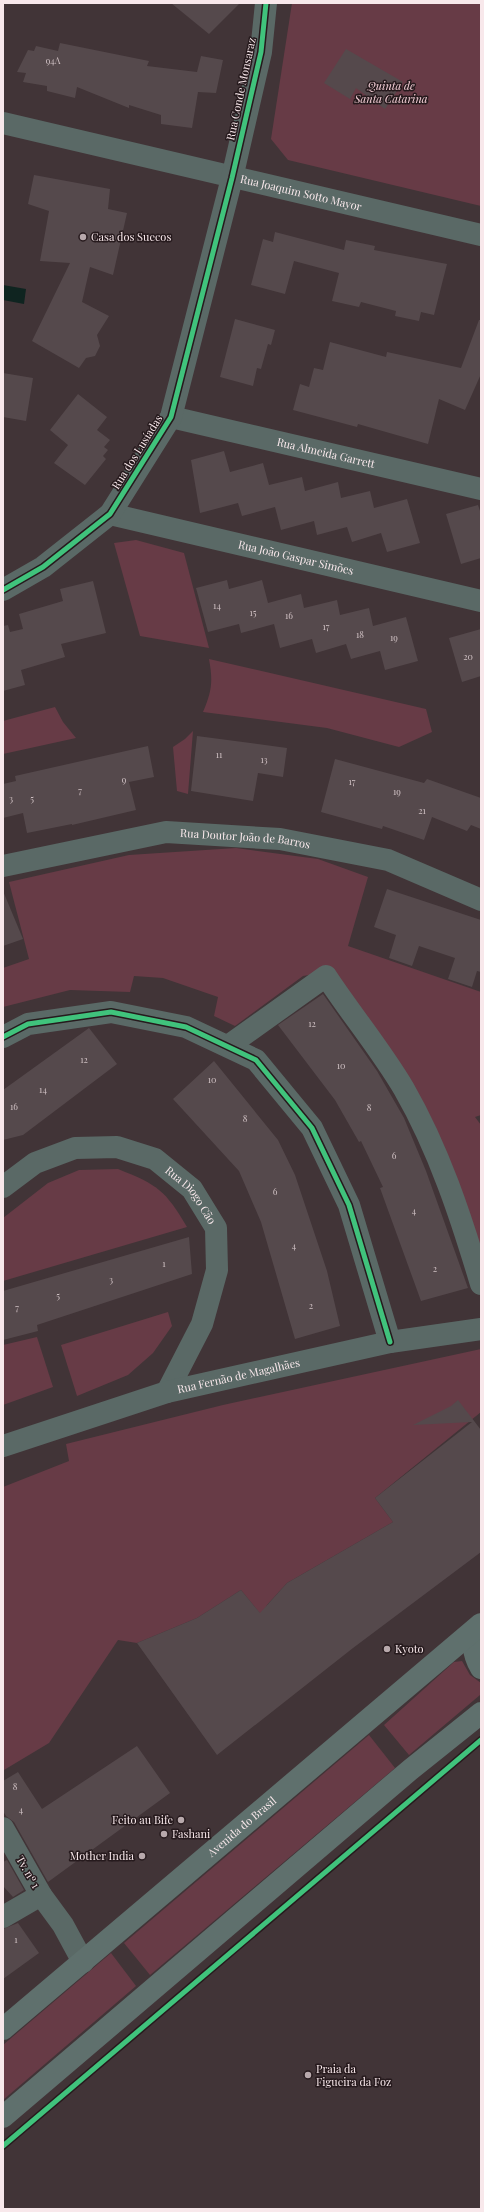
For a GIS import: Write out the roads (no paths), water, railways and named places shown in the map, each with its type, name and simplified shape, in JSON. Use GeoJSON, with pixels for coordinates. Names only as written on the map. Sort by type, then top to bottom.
{"type":"FeatureCollection","features":[{"type":"Feature","properties":{"kind":"main road","name":"Avenida do Brasil"},"geometry":{"type":"LineString","coordinates":[[481,1624],[475,1636],[473,1648],[476,1660],[481,1668]]}},
{"type":"Feature","properties":{"kind":"main road","name":"Avenida do Brasil"},"geometry":{"type":"LineString","coordinates":[[3,2029],[481,1624]]}},
{"type":"Feature","properties":{"kind":"main road"},"geometry":{"type":"LineString","coordinates":[[3,2118],[410,1770],[481,1713]]}},
{"type":"Feature","properties":{"kind":"street","name":"Rua Conde Monsaraz"},"geometry":{"type":"LineString","coordinates":[[232,178],[261,52],[266,3]]}},
{"type":"Feature","properties":{"kind":"street","name":"Rua Joaquim Sotto Mayor"},"geometry":{"type":"LineString","coordinates":[[3,123],[481,236]]}},
{"type":"Feature","properties":{"kind":"street","name":"Rua dos Lusíadas"},"geometry":{"type":"LineString","coordinates":[[3,590],[43,567],[110,514],[171,417],[232,178]]}},
{"type":"Feature","properties":{"kind":"street","name":"Rua Almeida Garrett"},"geometry":{"type":"LineString","coordinates":[[171,417],[481,489]]}},
{"type":"Feature","properties":{"kind":"street","name":"Rua João Gaspar Simões"},"geometry":{"type":"LineString","coordinates":[[110,514],[481,601]]}},
{"type":"Feature","properties":{"kind":"street","name":"Rua Doutor João de Barros"},"geometry":{"type":"LineString","coordinates":[[3,866],[166,832],[280,839],[388,860],[481,900]]}},
{"type":"Feature","properties":{"kind":"street"},"geometry":{"type":"LineString","coordinates":[[228,1046],[326,976],[404,1089],[433,1147],[453,1196],[481,1284]]}},
{"type":"Feature","properties":{"kind":"street"},"geometry":{"type":"LineString","coordinates":[[3,1036],[28,1024],[112,1012],[186,1027],[256,1060],[312,1128],[349,1205],[390,1342]]}},
{"type":"Feature","properties":{"kind":"street","name":"Rua Diogo Cão"},"geometry":{"type":"LineString","coordinates":[[3,1187],[35,1163],[74,1148],[117,1147],[155,1160],[192,1189],[216,1228],[217,1270],[202,1324],[167,1392]]}},
{"type":"Feature","properties":{"kind":"street","name":"Rua Fernão de Magalhães"},"geometry":{"type":"LineString","coordinates":[[3,1446],[167,1392],[390,1342],[481,1328]]}},
{"type":"Feature","properties":{"kind":"street","name":"Tv. nº 1"},"geometry":{"type":"LineString","coordinates":[[3,1828],[41,1895],[63,1925],[83,1962]]}},
{"type":"Feature","properties":{"kind":"street"},"geometry":{"type":"LineString","coordinates":[[3,1917],[41,1895]]}},
{"type":"Feature","properties":{"kind":"place","name":"Casa dos Suecos"},"geometry":{"type":"Point","coordinates":[83,237]}},
{"type":"Feature","properties":{"kind":"place","name":"Kyoto"},"geometry":{"type":"Point","coordinates":[387,1649]}},
{"type":"Feature","properties":{"kind":"place","name":"Feito au Bife"},"geometry":{"type":"Point","coordinates":[181,1820]}},
{"type":"Feature","properties":{"kind":"place","name":"Fashani"},"geometry":{"type":"Point","coordinates":[164,1834]}},
{"type":"Feature","properties":{"kind":"place","name":"Mother India"},"geometry":{"type":"Point","coordinates":[142,1856]}},
{"type":"Feature","properties":{"kind":"place","name":"Praia da Figueira da Foz"},"geometry":{"type":"Point","coordinates":[308,2075]}},
{"type":"Feature","properties":{"kind":"park label","name":"Quinta de Santa Catarina"},"geometry":{"type":"Point","coordinates":[391,92]}}]}
